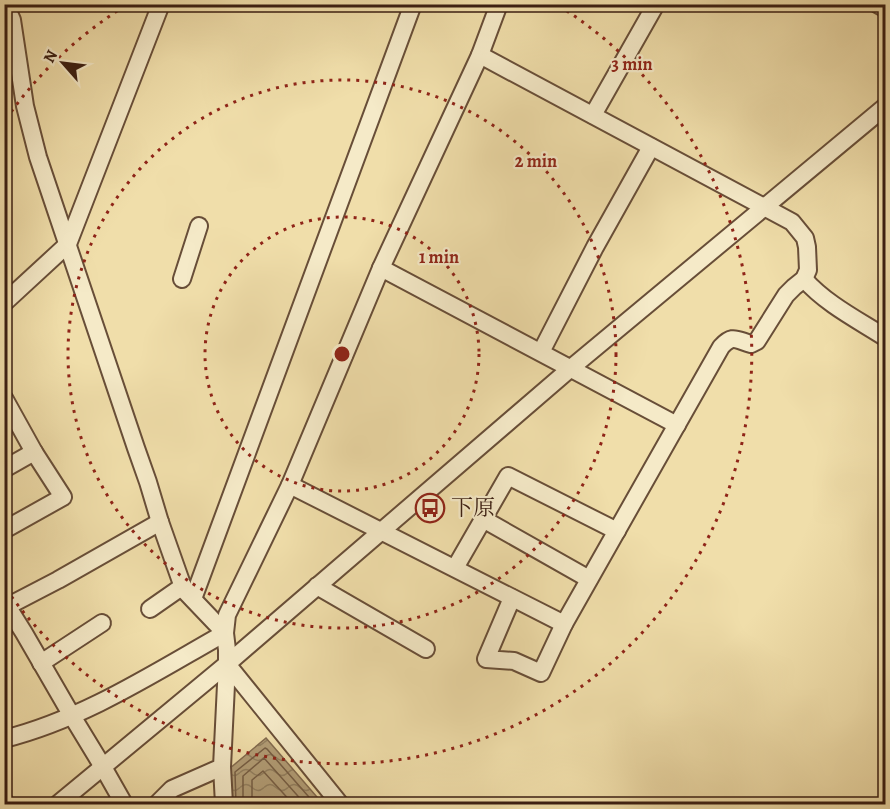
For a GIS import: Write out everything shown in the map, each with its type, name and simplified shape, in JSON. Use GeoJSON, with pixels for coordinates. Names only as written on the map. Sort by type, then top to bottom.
{"type":"FeatureCollection","features":[{"type":"Feature","properties":{"kind":"street"},"geometry":{"type":"LineString","coordinates":[[5,4],[12,20],[26,106],[38,157],[160,522],[188,592],[225,633]]}},
{"type":"Feature","properties":{"kind":"street"},"geometry":{"type":"LineString","coordinates":[[4,303],[68,244],[161,4]]}},
{"type":"Feature","properties":{"kind":"street"},"geometry":{"type":"LineString","coordinates":[[150,609],[188,592],[413,4]]}},
{"type":"Feature","properties":{"kind":"street"},"geometry":{"type":"LineString","coordinates":[[224,804],[222,767],[228,664],[225,633],[227,615],[290,485],[381,268],[480,55],[499,4]]}},
{"type":"Feature","properties":{"kind":"street"},"geometry":{"type":"LineString","coordinates":[[593,115],[656,4]]}},
{"type":"Feature","properties":{"kind":"street"},"geometry":{"type":"LineString","coordinates":[[877,4],[885,9]]}},
{"type":"Feature","properties":{"kind":"street"},"geometry":{"type":"LineString","coordinates":[[480,55],[792,222],[805,238],[807,247],[808,270],[804,279],[786,295],[757,341],[751,344],[734,338],[727,340],[721,347],[564,624],[541,673],[514,661],[486,659],[512,598]]}},
{"type":"Feature","properties":{"kind":"street"},"geometry":{"type":"LineString","coordinates":[[58,804],[228,664],[571,368],[885,106]]}},
{"type":"Feature","properties":{"kind":"street"},"geometry":{"type":"LineString","coordinates":[[541,352],[595,247],[651,147]]}},
{"type":"Feature","properties":{"kind":"street"},"geometry":{"type":"LineString","coordinates":[[182,279],[199,226]]}},
{"type":"Feature","properties":{"kind":"street"},"geometry":{"type":"LineString","coordinates":[[381,268],[677,425]]}},
{"type":"Feature","properties":{"kind":"street"},"geometry":{"type":"LineString","coordinates":[[804,279],[813,290],[885,338]]}},
{"type":"Feature","properties":{"kind":"street"},"geometry":{"type":"LineString","coordinates":[[4,398],[34,452],[63,497],[4,530]]}},
{"type":"Feature","properties":{"kind":"street"},"geometry":{"type":"LineString","coordinates":[[4,469],[34,452]]}},
{"type":"Feature","properties":{"kind":"street"},"geometry":{"type":"LineString","coordinates":[[455,568],[508,476],[616,531]]}},
{"type":"Feature","properties":{"kind":"street"},"geometry":{"type":"LineString","coordinates":[[290,485],[564,624]]}},
{"type":"Feature","properties":{"kind":"street"},"geometry":{"type":"LineString","coordinates":[[483,519],[590,579]]}},
{"type":"Feature","properties":{"kind":"street"},"geometry":{"type":"LineString","coordinates":[[124,804],[6,604],[58,580],[160,522]]}},
{"type":"Feature","properties":{"kind":"street"},"geometry":{"type":"LineString","coordinates":[[318,586],[426,649]]}},
{"type":"Feature","properties":{"kind":"street"},"geometry":{"type":"LineString","coordinates":[[41,663],[102,623]]}},
{"type":"Feature","properties":{"kind":"street"},"geometry":{"type":"LineString","coordinates":[[4,739],[33,732],[98,704],[225,633]]}},
{"type":"Feature","properties":{"kind":"street"},"geometry":{"type":"LineString","coordinates":[[228,664],[340,804]]}},
{"type":"Feature","properties":{"kind":"street"},"geometry":{"type":"LineString","coordinates":[[157,804],[172,789],[222,767]]}},
{"type":"Feature","properties":{"kind":"water"},"geometry":{"type":"Polygon","coordinates":[[[266,738],[323,804],[230,804],[229,769],[266,738]]]}},
{"type":"Feature","properties":{"kind":"place","name":"下原"},"geometry":{"type":"Point","coordinates":[430,508]}}]}
